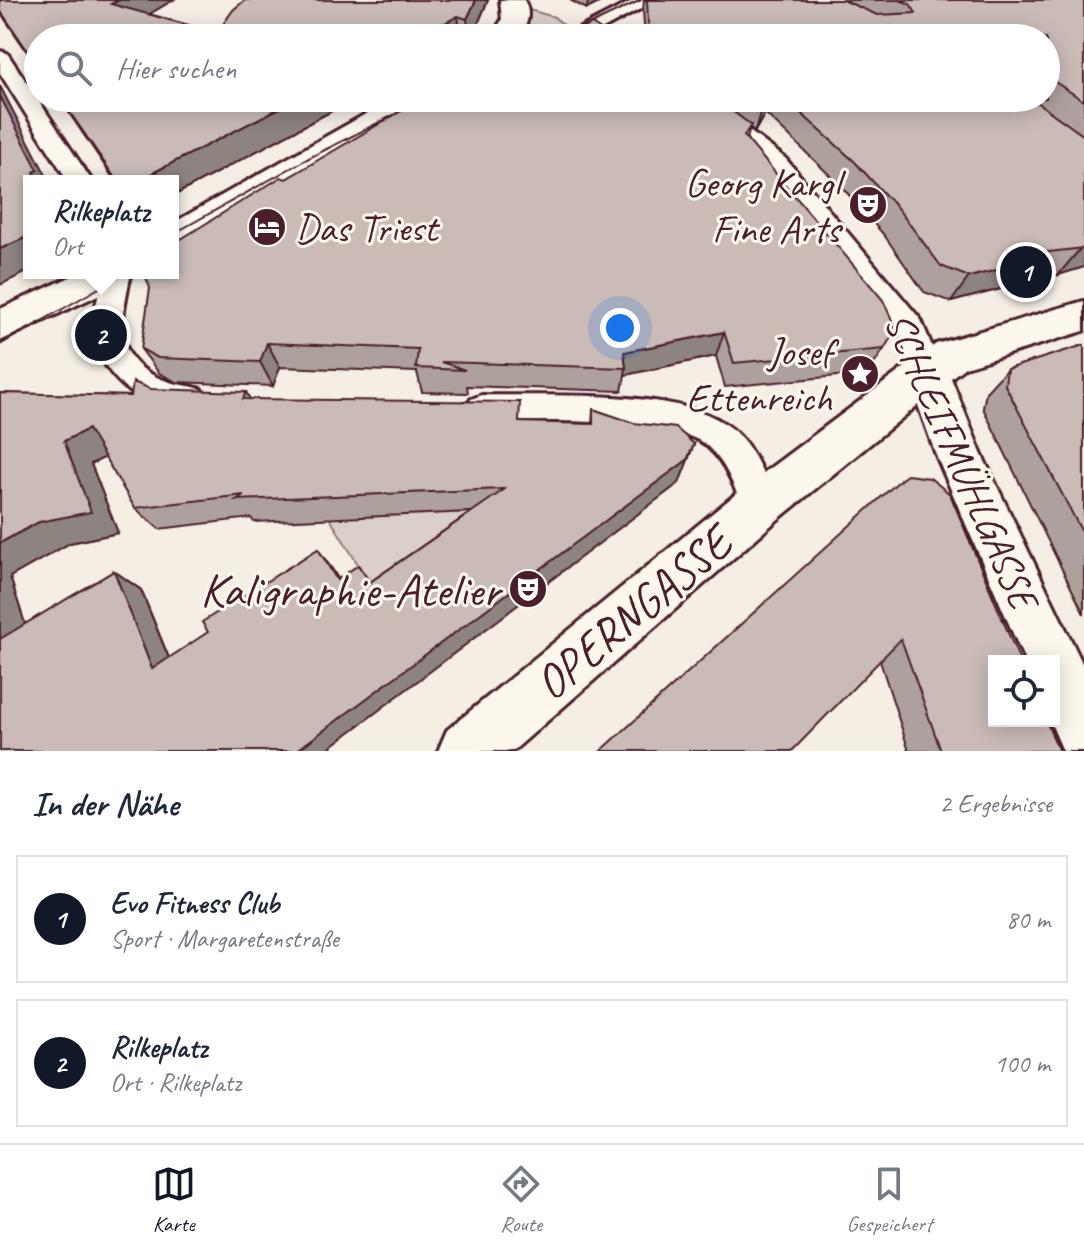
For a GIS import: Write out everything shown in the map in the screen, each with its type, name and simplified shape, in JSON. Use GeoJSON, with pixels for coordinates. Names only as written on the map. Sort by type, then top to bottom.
{"type":"FeatureCollection","features":[{"type":"Feature","properties":{"kind":"main road"},"geometry":{"type":"LineString","coordinates":[[512,0],[517,9],[514,24]]}},
{"type":"Feature","properties":{"kind":"main road"},"geometry":{"type":"LineString","coordinates":[[179,236],[393,112]]}},
{"type":"Feature","properties":{"kind":"main road"},"geometry":{"type":"LineString","coordinates":[[0,326],[103,279]]}},
{"type":"Feature","properties":{"kind":"main road","name":"OPERNGASSE"},"geometry":{"type":"LineString","coordinates":[[468,751],[759,505],[951,355],[1084,316]]}},
{"type":"Feature","properties":{"kind":"main road","name":"SCHLEIFMÜHLGASSE"},"geometry":{"type":"LineString","coordinates":[[928,373],[959,455],[1049,655]]}},
{"type":"Feature","properties":{"kind":"main road","name":"SCHLEIFMÜHLGASSE"},"geometry":{"type":"LineString","coordinates":[[1060,678],[1084,731]]}},
{"type":"Feature","properties":{"kind":"street"},"geometry":{"type":"LineString","coordinates":[[607,24],[648,0]]}},
{"type":"Feature","properties":{"kind":"street"},"geometry":{"type":"LineString","coordinates":[[0,57],[24,94]]}},
{"type":"Feature","properties":{"kind":"street"},"geometry":{"type":"LineString","coordinates":[[35,112],[76,175]]}},
{"type":"Feature","properties":{"kind":"street","name":"SCHLEIFMÜHLGASSE"},"geometry":{"type":"LineString","coordinates":[[711,112],[777,163],[817,209],[911,328],[928,373]]}},
{"type":"Feature","properties":{"kind":"street"},"geometry":{"type":"LineString","coordinates":[[115,279],[107,324],[112,353],[133,380],[172,398],[219,399]]}},
{"type":"Feature","properties":{"kind":"street"},"geometry":{"type":"LineString","coordinates":[[458,407],[665,417],[712,431],[744,464],[759,505]]}},
{"type":"Feature","properties":{"kind":"shaded area"},"geometry":{"type":"Polygon","coordinates":[[[529,10],[554,17],[563,24],[525,24],[529,10]]]}},
{"type":"Feature","properties":{"kind":"shaded area"},"geometry":{"type":"Polygon","coordinates":[[[517,510],[370,584],[329,517],[517,510]]]}},
{"type":"Feature","properties":{"kind":"building"},"geometry":{"type":"Polygon","coordinates":[[[0,0],[119,0],[111,4],[184,24],[24,24],[24,45],[0,10],[0,0]]]}},
{"type":"Feature","properties":{"kind":"building"},"geometry":{"type":"Polygon","coordinates":[[[245,0],[476,0],[467,19],[458,16],[443,24],[223,24],[245,0]]]}},
{"type":"Feature","properties":{"kind":"building"},"geometry":{"type":"Polygon","coordinates":[[[647,0],[843,0],[877,15],[916,13],[910,4],[900,0],[1084,0],[1084,101],[1060,85],[1060,24],[648,24],[647,0]]]}},
{"type":"Feature","properties":{"kind":"building"},"geometry":{"type":"Polygon","coordinates":[[[0,96],[38,170],[34,172],[36,175],[23,175],[23,239],[0,249],[0,96]]]}},
{"type":"Feature","properties":{"kind":"building"},"geometry":{"type":"Polygon","coordinates":[[[70,112],[272,112],[149,175],[113,175],[70,112]]]}},
{"type":"Feature","properties":{"kind":"building"},"geometry":{"type":"Polygon","coordinates":[[[400,112],[734,112],[751,125],[744,136],[883,300],[896,329],[884,349],[734,363],[724,332],[624,352],[626,368],[441,362],[465,370],[416,368],[418,349],[267,343],[260,362],[158,358],[141,349],[150,288],[147,279],[179,279],[179,240],[281,177],[286,179],[400,112]]]}},
{"type":"Feature","properties":{"kind":"building"},"geometry":{"type":"Polygon","coordinates":[[[800,112],[1051,112],[1084,136],[1084,248],[1022,255],[1028,262],[969,277],[941,266],[898,209],[854,161],[800,112]]]}},
{"type":"Feature","properties":{"kind":"building"},"geometry":{"type":"Polygon","coordinates":[[[1084,345],[1084,536],[1005,385],[1007,369],[1084,345]]]}},
{"type":"Feature","properties":{"kind":"building"},"geometry":{"type":"Polygon","coordinates":[[[133,382],[151,389],[246,392],[243,399],[520,402],[519,422],[593,424],[593,409],[634,423],[676,428],[694,444],[687,460],[296,751],[0,751],[0,639],[114,571],[152,669],[208,632],[202,622],[318,549],[337,580],[358,565],[370,582],[505,489],[236,500],[244,495],[135,508],[88,429],[64,441],[91,512],[39,522],[0,543],[0,393],[131,396],[133,382]]]}},
{"type":"Feature","properties":{"kind":"building"},"geometry":{"type":"Polygon","coordinates":[[[907,475],[930,478],[950,494],[1017,655],[988,655],[988,727],[1049,727],[1059,751],[941,751],[901,639],[792,751],[601,751],[907,475]]]}},
{"type":"Feature","properties":{"kind":"tram line"},"geometry":{"type":"LineString","coordinates":[[591,24],[641,0]]}},
{"type":"Feature","properties":{"kind":"tram line"},"geometry":{"type":"LineString","coordinates":[[179,231],[307,159],[399,112]]}},
{"type":"Feature","properties":{"kind":"tram line"},"geometry":{"type":"LineString","coordinates":[[0,345],[115,279]]}},
{"type":"Feature","properties":{"kind":"place","name":"Georg Kargl Fine Arts"},"geometry":{"type":"Point","coordinates":[868,205]}},
{"type":"Feature","properties":{"kind":"place","name":"Das Triest"},"geometry":{"type":"Point","coordinates":[267,227]}},
{"type":"Feature","properties":{"kind":"place","name":"Evo Fitness Club"},"geometry":{"type":"Point","coordinates":[1026,272]}},
{"type":"Feature","properties":{"kind":"place","name":"Rilkeplatz"},"geometry":{"type":"Point","coordinates":[101,335]}},
{"type":"Feature","properties":{"kind":"place","name":"Josef Ettenreich"},"geometry":{"type":"Point","coordinates":[860,374]}},
{"type":"Feature","properties":{"kind":"place","name":"Kaligraphie-Atelier"},"geometry":{"type":"Point","coordinates":[528,589]}}]}
